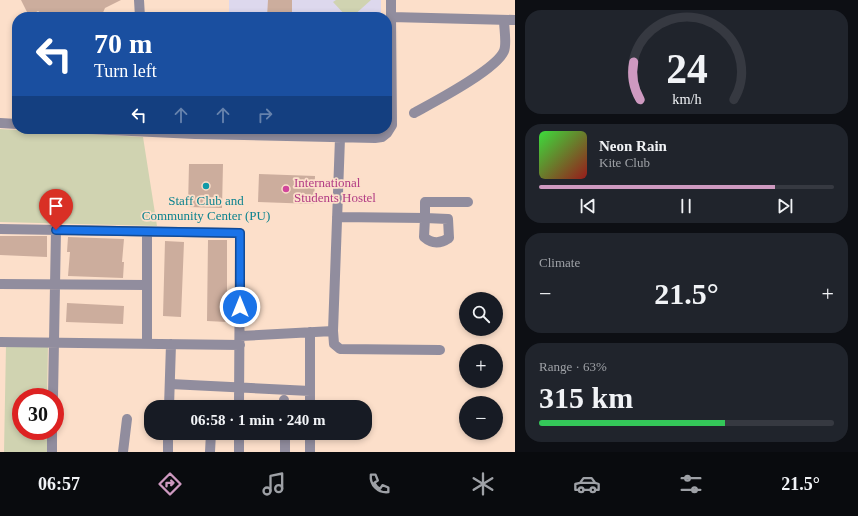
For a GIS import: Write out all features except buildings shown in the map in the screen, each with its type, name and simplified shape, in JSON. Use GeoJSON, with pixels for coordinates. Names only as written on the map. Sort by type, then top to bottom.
{"type":"FeatureCollection","features":[{"type":"Feature","properties":{"kind":"street"},"geometry":{"type":"LineString","coordinates":[[139,0],[140,12]]}},
{"type":"Feature","properties":{"kind":"street"},"geometry":{"type":"LineString","coordinates":[[391,0],[391,12]]}},
{"type":"Feature","properties":{"kind":"street"},"geometry":{"type":"LineString","coordinates":[[392,17],[515,20]]}},
{"type":"Feature","properties":{"kind":"street"},"geometry":{"type":"LineString","coordinates":[[414,113],[478,75],[500,58],[505,49],[504,20]]}},
{"type":"Feature","properties":{"kind":"street"},"geometry":{"type":"LineString","coordinates":[[0,123],[12,124]]}},
{"type":"Feature","properties":{"kind":"street"},"geometry":{"type":"LineString","coordinates":[[246,134],[375,138],[382,137],[386,134]]}},
{"type":"Feature","properties":{"kind":"street"},"geometry":{"type":"LineString","coordinates":[[340,138],[333,331],[334,344],[340,349],[440,350]]}},
{"type":"Feature","properties":{"kind":"street"},"geometry":{"type":"LineString","coordinates":[[337,217],[425,218],[425,202],[468,202]]}},
{"type":"Feature","properties":{"kind":"street"},"geometry":{"type":"LineString","coordinates":[[0,229],[240,233],[239,400]]}},
{"type":"Feature","properties":{"kind":"street"},"geometry":{"type":"LineString","coordinates":[[53,388],[56,230]]}},
{"type":"Feature","properties":{"kind":"street"},"geometry":{"type":"LineString","coordinates":[[147,232],[147,344]]}},
{"type":"Feature","properties":{"kind":"street"},"geometry":{"type":"LineString","coordinates":[[0,284],[147,285]]}},
{"type":"Feature","properties":{"kind":"street"},"geometry":{"type":"LineString","coordinates":[[0,342],[171,344],[240,341],[310,332],[333,331]]}},
{"type":"Feature","properties":{"kind":"street"},"geometry":{"type":"LineString","coordinates":[[310,332],[310,400]]}},
{"type":"Feature","properties":{"kind":"street"},"geometry":{"type":"LineString","coordinates":[[169,400],[171,344]]}},
{"type":"Feature","properties":{"kind":"street"},"geometry":{"type":"LineString","coordinates":[[170,384],[310,391]]}},
{"type":"Feature","properties":{"kind":"street"},"geometry":{"type":"LineString","coordinates":[[123,452],[127,419]]}},
{"type":"Feature","properties":{"kind":"street"},"geometry":{"type":"LineString","coordinates":[[52,440],[52,452]]}},
{"type":"Feature","properties":{"kind":"street"},"geometry":{"type":"LineString","coordinates":[[168,440],[168,452]]}},
{"type":"Feature","properties":{"kind":"street"},"geometry":{"type":"LineString","coordinates":[[210,452],[211,440]]}},
{"type":"Feature","properties":{"kind":"street"},"geometry":{"type":"LineString","coordinates":[[239,440],[239,452]]}},
{"type":"Feature","properties":{"kind":"street"},"geometry":{"type":"LineString","coordinates":[[285,440],[285,452]]}},
{"type":"Feature","properties":{"kind":"street"},"geometry":{"type":"LineString","coordinates":[[310,440],[310,452]]}},
{"type":"Feature","properties":{"kind":"shaded area"},"geometry":{"type":"Polygon","coordinates":[[[229,0],[381,0],[381,12],[229,12],[229,0]]]}},
{"type":"Feature","properties":{"kind":"green space"},"geometry":{"type":"Polygon","coordinates":[[[336,0],[371,0],[358,12],[342,12],[333,2],[336,0]]]}},
{"type":"Feature","properties":{"kind":"green space"},"geometry":{"type":"Polygon","coordinates":[[[0,129],[12,130],[12,134],[89,134],[143,137],[157,226],[0,222],[0,129]]]}},
{"type":"Feature","properties":{"kind":"green space"},"geometry":{"type":"Polygon","coordinates":[[[6,345],[48,346],[47,388],[12,388],[12,440],[47,440],[47,452],[4,452],[6,345]]]}},
{"type":"Feature","properties":{"kind":"place","name":"Staff Club and Community Center (PU)"},"geometry":{"type":"Point","coordinates":[206,186]}},
{"type":"Feature","properties":{"kind":"place","name":"International Students Hostel"},"geometry":{"type":"Point","coordinates":[286,189]}},
{"type":"Feature","properties":{"kind":"route"},"geometry":{"type":"LineString","coordinates":[[56,230],[240,233],[240,307]]}}]}
